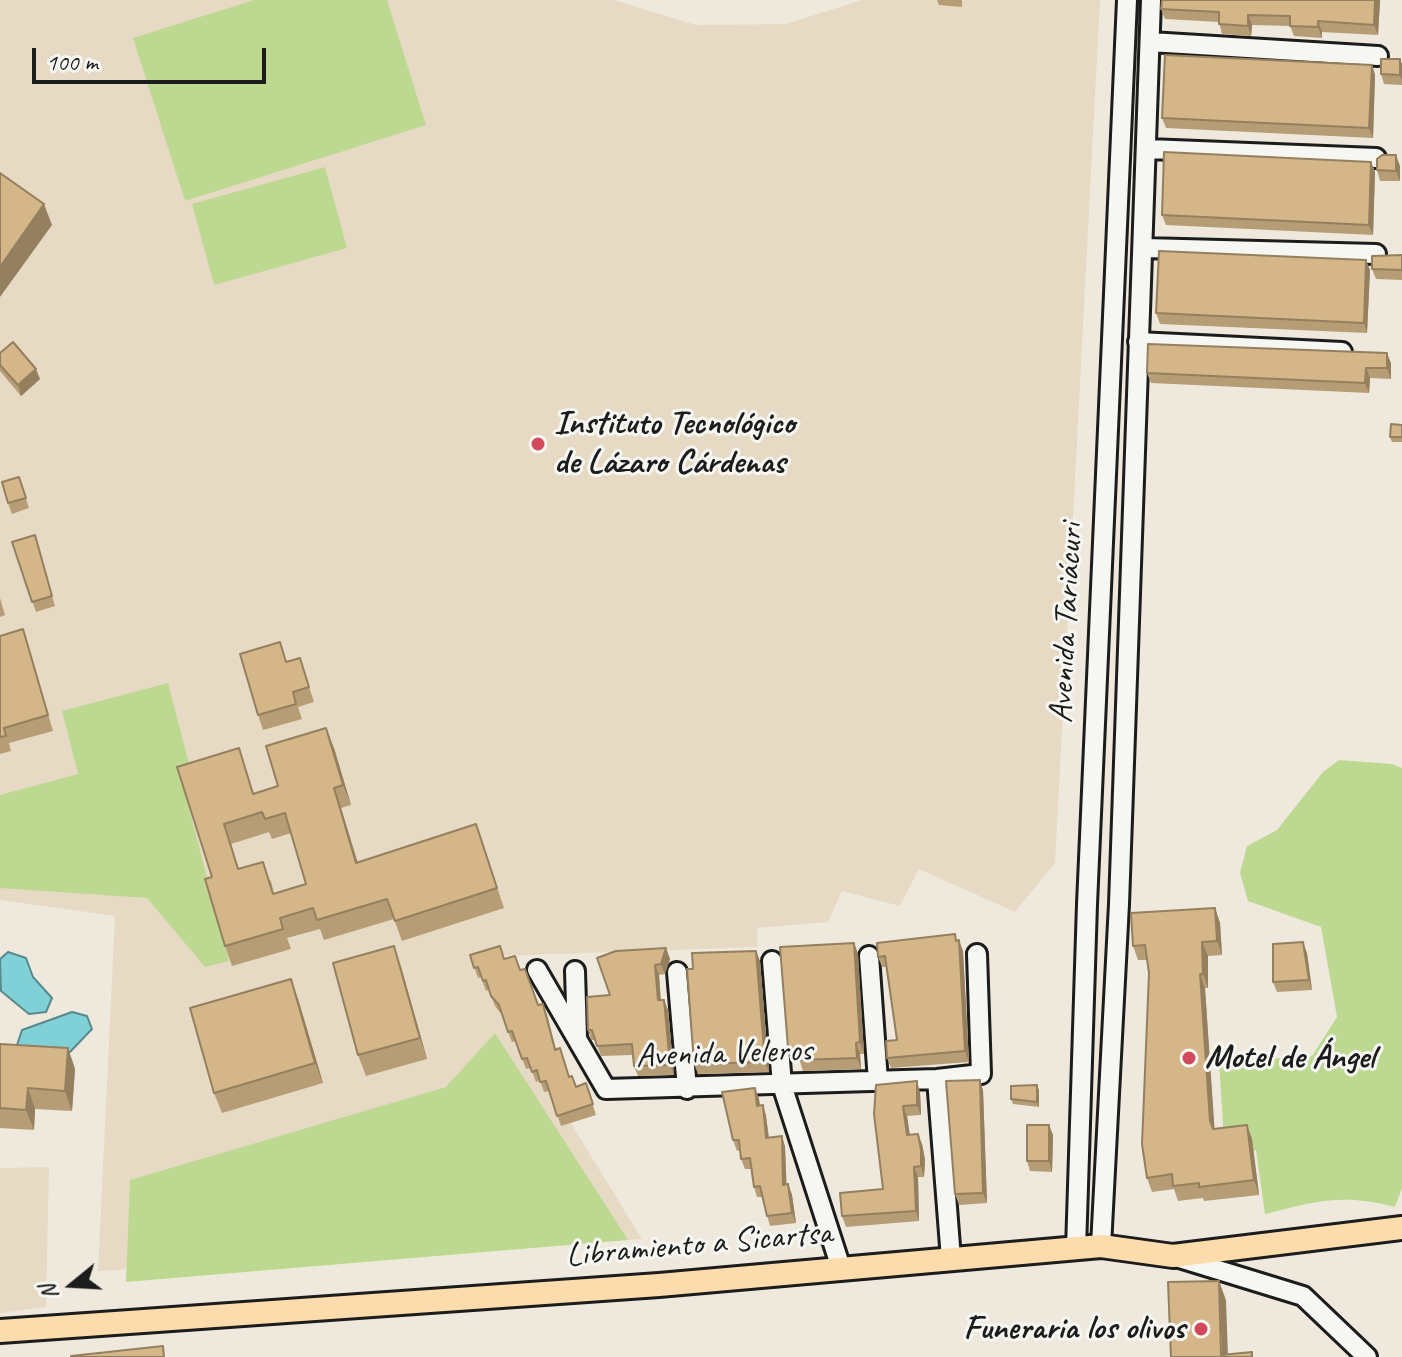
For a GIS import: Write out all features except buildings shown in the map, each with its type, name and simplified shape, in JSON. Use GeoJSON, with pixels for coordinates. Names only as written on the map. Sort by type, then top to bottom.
{"type":"FeatureCollection","features":[{"type":"Feature","properties":{"kind":"main road","name":"Libramiento a Sicartsa"},"geometry":{"type":"LineString","coordinates":[[0,1331],[659,1285],[1101,1246],[1173,1256],[1402,1228]]}},
{"type":"Feature","properties":{"kind":"street","name":"Avenida Tariácuri"},"geometry":{"type":"LineString","coordinates":[[1076,1249],[1087,904],[1127,0]]}},
{"type":"Feature","properties":{"kind":"street","name":"Avenida Tariácuri"},"geometry":{"type":"LineString","coordinates":[[1101,1246],[1119,904],[1151,0]]}},
{"type":"Feature","properties":{"kind":"street"},"geometry":{"type":"LineString","coordinates":[[1150,42],[1378,56]]}},
{"type":"Feature","properties":{"kind":"street"},"geometry":{"type":"LineString","coordinates":[[1148,149],[1376,158]]}},
{"type":"Feature","properties":{"kind":"street"},"geometry":{"type":"LineString","coordinates":[[1144,248],[1376,254]]}},
{"type":"Feature","properties":{"kind":"street"},"geometry":{"type":"LineString","coordinates":[[1138,342],[1357,352]]}},
{"type":"Feature","properties":{"kind":"street"},"geometry":{"type":"LineString","coordinates":[[1087,904],[1119,904]]}},
{"type":"Feature","properties":{"kind":"street","name":"Avenida Veleros"},"geometry":{"type":"LineString","coordinates":[[537,970],[606,1089],[687,1089],[937,1079],[981,1074],[977,954]]}},
{"type":"Feature","properties":{"kind":"street"},"geometry":{"type":"LineString","coordinates":[[869,956],[878,1081]]}},
{"type":"Feature","properties":{"kind":"street"},"geometry":{"type":"LineString","coordinates":[[772,961],[782,1085],[841,1268]]}},
{"type":"Feature","properties":{"kind":"street"},"geometry":{"type":"LineString","coordinates":[[575,971],[577,1040]]}},
{"type":"Feature","properties":{"kind":"street"},"geometry":{"type":"LineString","coordinates":[[677,972],[687,1089]]}},
{"type":"Feature","properties":{"kind":"street"},"geometry":{"type":"LineString","coordinates":[[937,1079],[951,1259]]}},
{"type":"Feature","properties":{"kind":"street"},"geometry":{"type":"LineString","coordinates":[[1173,1256],[1303,1296],[1367,1357]]}},
{"type":"Feature","properties":{"kind":"shaded area","name":"Instituto Tecnológico de Lázaro Cárdenas"},"geometry":{"type":"Polygon","coordinates":[[[0,0],[614,0],[696,25],[786,24],[862,0],[1100,0],[1055,863],[1015,912],[919,869],[900,906],[842,891],[828,922],[757,928],[758,947],[469,957],[642,1239],[98,1271],[115,916],[0,900],[0,0]]]}},
{"type":"Feature","properties":{"kind":"shaded area"},"geometry":{"type":"Polygon","coordinates":[[[49,1167],[46,1307],[0,1313],[0,1168],[49,1167]]]}},
{"type":"Feature","properties":{"kind":"green space"},"geometry":{"type":"Polygon","coordinates":[[[254,0],[387,0],[426,125],[185,201],[133,38],[254,0]]]}},
{"type":"Feature","properties":{"kind":"green space"},"geometry":{"type":"Polygon","coordinates":[[[325,167],[347,248],[214,285],[192,204],[325,167]]]}},
{"type":"Feature","properties":{"kind":"green space"},"geometry":{"type":"Polygon","coordinates":[[[168,683],[193,779],[182,782],[229,961],[205,967],[147,898],[0,888],[0,795],[78,774],[62,711],[168,683]]]}},
{"type":"Feature","properties":{"kind":"green space"},"geometry":{"type":"Polygon","coordinates":[[[1339,760],[1392,764],[1402,768],[1402,1188],[1395,1207],[1360,1200],[1330,1200],[1265,1214],[1256,1150],[1225,1154],[1219,1062],[1312,1056],[1337,1017],[1321,927],[1248,901],[1240,873],[1247,846],[1277,830],[1323,772],[1339,760]]]}},
{"type":"Feature","properties":{"kind":"green space"},"geometry":{"type":"Polygon","coordinates":[[[495,1033],[628,1240],[126,1282],[130,1180],[446,1087],[495,1033]]]}},
{"type":"Feature","properties":{"kind":"water"},"geometry":{"type":"Polygon","coordinates":[[[8,952],[26,958],[33,977],[52,998],[46,1012],[29,1014],[1,991],[0,959],[8,952]]]}},
{"type":"Feature","properties":{"kind":"water"},"geometry":{"type":"Polygon","coordinates":[[[72,1012],[87,1016],[92,1029],[69,1053],[16,1048],[22,1030],[72,1012]]]}},
{"type":"Feature","properties":{"kind":"place","name":"Instituto Tecnológico de Lázaro Cárdenas"},"geometry":{"type":"Point","coordinates":[538,444]}},
{"type":"Feature","properties":{"kind":"place","name":"Motel de Ángel"},"geometry":{"type":"Point","coordinates":[1189,1058]}},
{"type":"Feature","properties":{"kind":"place","name":"Funeraria los olivos"},"geometry":{"type":"Point","coordinates":[1201,1329]}}]}
